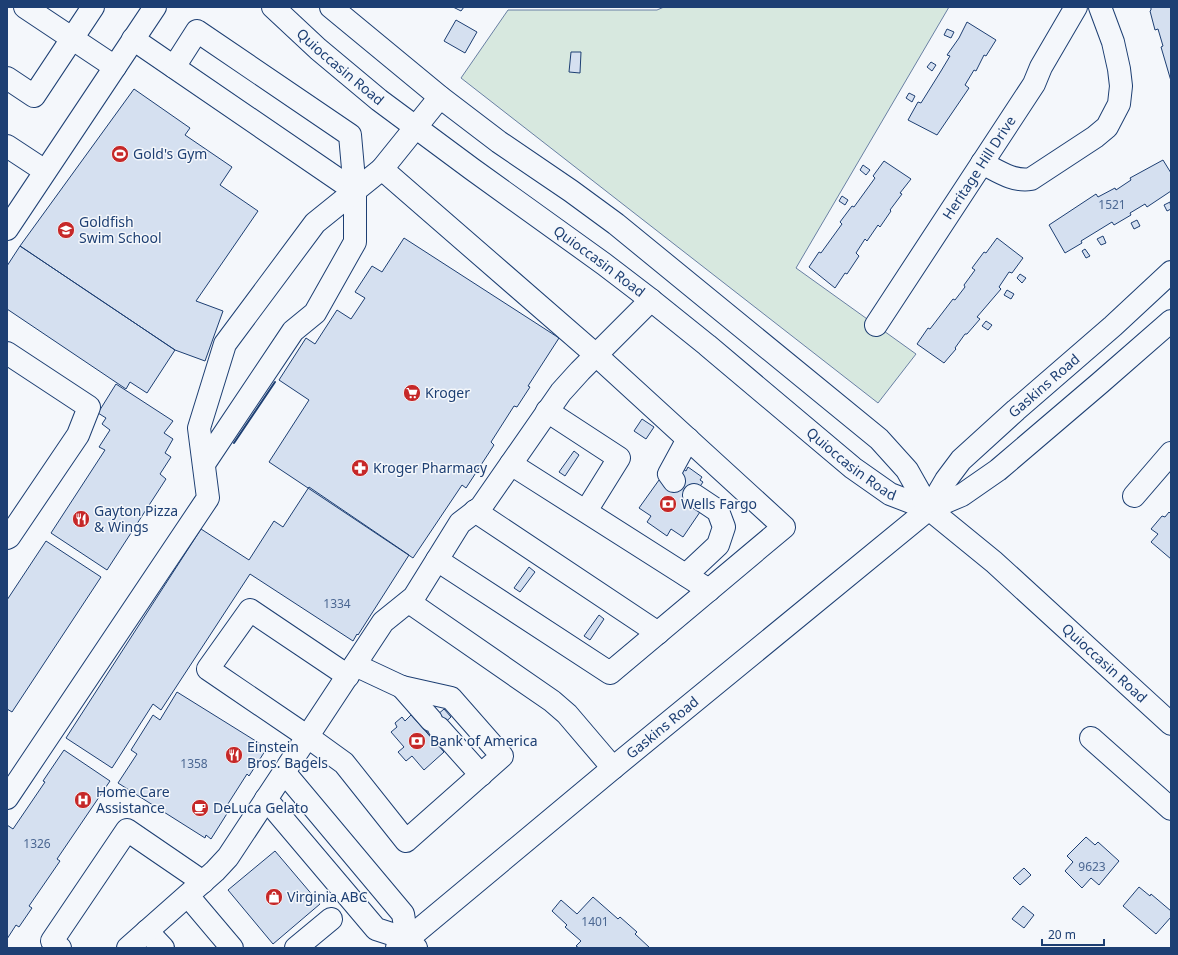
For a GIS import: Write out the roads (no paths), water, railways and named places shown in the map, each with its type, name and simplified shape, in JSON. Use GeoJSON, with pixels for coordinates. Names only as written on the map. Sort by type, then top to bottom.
{"type":"FeatureCollection","features":[{"type":"Feature","properties":{"kind":"main road"},"geometry":{"type":"LineString","coordinates":[[26,7],[115,67]]}},
{"type":"Feature","properties":{"kind":"main road"},"geometry":{"type":"LineString","coordinates":[[7,78],[34,96],[93,7]]}},
{"type":"Feature","properties":{"kind":"main road"},"geometry":{"type":"LineString","coordinates":[[10,218],[45,171],[155,7]]}},
{"type":"Feature","properties":{"kind":"main road","name":"Quioccasin Road"},"geometry":{"type":"LineString","coordinates":[[273,7],[318,49],[379,100],[651,300],[707,345],[853,468],[890,494],[929,509],[994,562],[1171,724]]}},
{"type":"Feature","properties":{"kind":"main road","name":"Quioccasin Road"},"geometry":{"type":"LineString","coordinates":[[331,7],[440,97],[499,142],[571,191],[621,228],[879,439],[907,470],[929,509]]}},
{"type":"Feature","properties":{"kind":"main road","name":"Heritage Hill Drive"},"geometry":{"type":"LineString","coordinates":[[876,324],[1034,84],[1041,67],[1076,7]]}},
{"type":"Feature","properties":{"kind":"main road"},"geometry":{"type":"LineString","coordinates":[[982,163],[1012,179],[1031,179],[1095,138],[1107,127],[1119,104],[1121,86],[1113,42],[1100,7]]}},
{"type":"Feature","properties":{"kind":"main road"},"geometry":{"type":"LineString","coordinates":[[174,67],[197,31],[350,135],[355,191],[355,242],[315,313],[293,331],[204,464]]}},
{"type":"Feature","properties":{"kind":"main road"},"geometry":{"type":"LineString","coordinates":[[133,39],[355,191]]}},
{"type":"Feature","properties":{"kind":"main road"},"geometry":{"type":"LineString","coordinates":[[7,798],[208,498],[199,428],[225,344],[315,224],[382,169],[440,97]]}},
{"type":"Feature","properties":{"kind":"main road"},"geometry":{"type":"LineString","coordinates":[[7,146],[45,171]]}},
{"type":"Feature","properties":{"kind":"main road"},"geometry":{"type":"LineString","coordinates":[[382,169],[596,355],[784,527],[610,673],[437,560]]}},
{"type":"Feature","properties":{"kind":"main road","name":"Gaskins Road"},"geometry":{"type":"LineString","coordinates":[[929,509],[946,480],[961,460],[1113,326],[1171,272]]}},
{"type":"Feature","properties":{"kind":"main road"},"geometry":{"type":"LineString","coordinates":[[128,948],[215,871],[228,857],[383,622],[414,597],[460,523],[481,507],[561,392],[651,300]]}},
{"type":"Feature","properties":{"kind":"main road","name":"Gaskins Road"},"geometry":{"type":"LineString","coordinates":[[407,945],[613,768],[929,509],[962,495],[998,470],[1171,321]]}},
{"type":"Feature","properties":{"kind":"main road"},"geometry":{"type":"LineString","coordinates":[[7,353],[88,407],[78,435],[7,538]]}},
{"type":"Feature","properties":{"kind":"main road"},"geometry":{"type":"LineString","coordinates":[[547,411],[619,458],[586,511]]}},
{"type":"Feature","properties":{"kind":"main road"},"geometry":{"type":"LineString","coordinates":[[674,481],[669,474],[688,439]]}},
{"type":"Feature","properties":{"kind":"main road"},"geometry":{"type":"LineString","coordinates":[[1134,496],[1171,453]]}},
{"type":"Feature","properties":{"kind":"main road"},"geometry":{"type":"LineString","coordinates":[[511,464],[709,590]]}},
{"type":"Feature","properties":{"kind":"main road"},"geometry":{"type":"LineString","coordinates":[[686,575],[718,546],[724,527],[718,511],[694,495]]}},
{"type":"Feature","properties":{"kind":"main road"},"geometry":{"type":"LineString","coordinates":[[475,511],[658,633]]}},
{"type":"Feature","properties":{"kind":"main road"},"geometry":{"type":"LineString","coordinates":[[409,602],[552,701],[568,714],[613,768]]}},
{"type":"Feature","properties":{"kind":"main road"},"geometry":{"type":"LineString","coordinates":[[250,610],[351,670],[402,687],[451,698],[502,756],[406,841],[344,763],[208,669],[250,610]]}},
{"type":"Feature","properties":{"kind":"main road"},"geometry":{"type":"LineString","coordinates":[[402,687],[481,775]]}},
{"type":"Feature","properties":{"kind":"main road"},"geometry":{"type":"LineString","coordinates":[[1091,738],[1171,809]]}},
{"type":"Feature","properties":{"kind":"main road"},"geometry":{"type":"LineString","coordinates":[[284,772],[403,914],[407,945]]}},
{"type":"Feature","properties":{"kind":"main road"},"geometry":{"type":"LineString","coordinates":[[266,799],[376,930],[407,945]]}},
{"type":"Feature","properties":{"kind":"main road"},"geometry":{"type":"LineString","coordinates":[[60,948],[52,941],[127,830],[195,889],[232,948]]}},
{"type":"Feature","properties":{"kind":"main road"},"geometry":{"type":"LineString","coordinates":[[296,948],[331,919]]}},
{"type":"Feature","properties":{"kind":"main road"},"geometry":{"type":"LineString","coordinates":[[148,931],[162,948]]}},
{"type":"Feature","properties":{"kind":"place","name":"Gold's Gym"},"geometry":{"type":"Point","coordinates":[120,154]}},
{"type":"Feature","properties":{"kind":"place","name":"Goldfish Swim School"},"geometry":{"type":"Point","coordinates":[66,230]}},
{"type":"Feature","properties":{"kind":"place","name":"Kroger"},"geometry":{"type":"Point","coordinates":[412,393]}},
{"type":"Feature","properties":{"kind":"place","name":"Kroger Pharmacy"},"geometry":{"type":"Point","coordinates":[360,468]}},
{"type":"Feature","properties":{"kind":"place","name":"Wells Fargo"},"geometry":{"type":"Point","coordinates":[668,504]}},
{"type":"Feature","properties":{"kind":"place","name":"Gayton Pizza & Wings"},"geometry":{"type":"Point","coordinates":[81,519]}},
{"type":"Feature","properties":{"kind":"place","name":"Bank of America"},"geometry":{"type":"Point","coordinates":[417,741]}},
{"type":"Feature","properties":{"kind":"place","name":"Einstein Bros. Bagels"},"geometry":{"type":"Point","coordinates":[234,755]}},
{"type":"Feature","properties":{"kind":"place","name":"Home Care Assistance"},"geometry":{"type":"Point","coordinates":[83,800]}},
{"type":"Feature","properties":{"kind":"place","name":"DeLuca Gelato"},"geometry":{"type":"Point","coordinates":[200,808]}},
{"type":"Feature","properties":{"kind":"place","name":"Virginia ABC"},"geometry":{"type":"Point","coordinates":[274,897]}}]}
